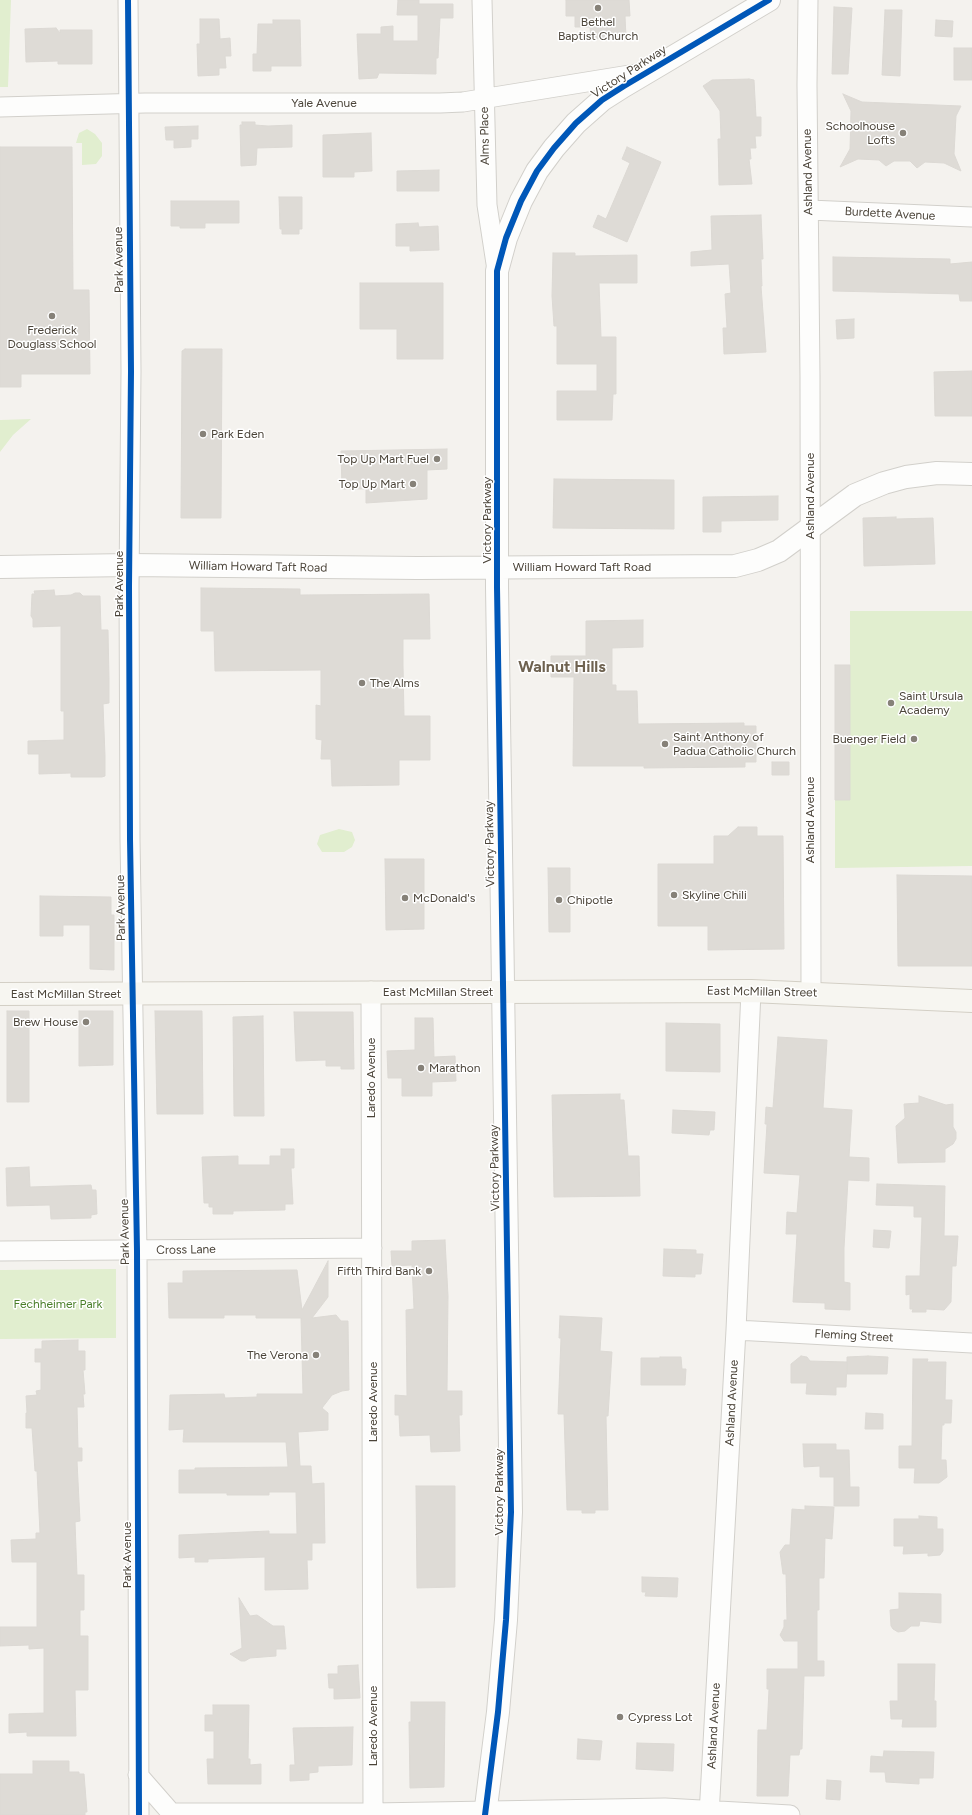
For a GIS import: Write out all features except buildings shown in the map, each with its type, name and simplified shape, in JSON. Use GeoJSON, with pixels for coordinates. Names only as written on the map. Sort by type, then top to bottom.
{"type":"FeatureCollection","features":[{"type":"Feature","properties":{"kind":"main road","name":"East McMillan Street"},"geometry":{"type":"LineString","coordinates":[[0,994],[751,991],[811,992],[972,1001]]}},
{"type":"Feature","properties":{"kind":"street","name":"Park Avenue"},"geometry":{"type":"LineString","coordinates":[[128,0],[131,371],[129,566],[137,1251],[139,1815]]}},
{"type":"Feature","properties":{"kind":"street","name":"Alms Place"},"geometry":{"type":"LineString","coordinates":[[482,0],[487,205],[497,271]]}},
{"type":"Feature","properties":{"kind":"street","name":"Victory Parkway"},"geometry":{"type":"LineString","coordinates":[[485,1813],[498,1712],[506,1620],[511,1512],[497,567],[497,271],[506,238],[521,201],[537,171],[554,148],[576,123],[602,100],[769,0]]}},
{"type":"Feature","properties":{"kind":"street","name":"Ashland Avenue"},"geometry":{"type":"LineString","coordinates":[[808,0],[807,84],[809,210],[811,992]]}},
{"type":"Feature","properties":{"kind":"street","name":"Yale Avenue"},"geometry":{"type":"LineString","coordinates":[[0,107],[128,103],[440,103],[485,98],[645,73]]}},
{"type":"Feature","properties":{"kind":"street","name":"Burdette Avenue"},"geometry":{"type":"LineString","coordinates":[[809,210],[972,217]]}},
{"type":"Feature","properties":{"kind":"street","name":"William Howard Taft Road"},"geometry":{"type":"LineString","coordinates":[[0,567],[129,566],[328,568],[735,566],[758,560],[779,551],[855,495],[884,483],[906,477],[937,473],[972,474]]}},
{"type":"Feature","properties":{"kind":"street","name":"Ashland Avenue"},"geometry":{"type":"LineString","coordinates":[[709,1812],[736,1330],[751,991]]}},
{"type":"Feature","properties":{"kind":"street","name":"Laredo Avenue"},"geometry":{"type":"LineString","coordinates":[[371,992],[373,1813]]}},
{"type":"Feature","properties":{"kind":"street","name":"Cross Lane"},"geometry":{"type":"LineString","coordinates":[[0,1251],[372,1248]]}},
{"type":"Feature","properties":{"kind":"street","name":"Fleming Street"},"geometry":{"type":"LineString","coordinates":[[736,1330],[972,1343]]}},
{"type":"Feature","properties":{"kind":"street"},"geometry":{"type":"LineString","coordinates":[[138,1775],[172,1814],[485,1813],[665,1808],[709,1812],[790,1815]]}},
{"type":"Feature","properties":{"kind":"green space"},"geometry":{"type":"Polygon","coordinates":[[[0,0],[11,0],[8,87],[0,87],[0,0]]]}},
{"type":"Feature","properties":{"kind":"green space"},"geometry":{"type":"Polygon","coordinates":[[[87,129],[95,134],[102,143],[102,156],[96,164],[82,165],[82,143],[76,143],[79,133],[87,129]]]}},
{"type":"Feature","properties":{"kind":"green space"},"geometry":{"type":"Polygon","coordinates":[[[31,419],[13,435],[0,452],[0,420],[31,419]]]}},
{"type":"Feature","properties":{"kind":"green space","name":"Buenger Field"},"geometry":{"type":"Polygon","coordinates":[[[850,611],[972,611],[972,866],[835,868],[835,665],[850,665],[850,611]]]}},
{"type":"Feature","properties":{"kind":"green space"},"geometry":{"type":"Polygon","coordinates":[[[339,829],[352,832],[355,840],[352,847],[344,852],[322,852],[317,844],[320,835],[339,829]]]}},
{"type":"Feature","properties":{"kind":"green space","name":"Fechheimer Park"},"geometry":{"type":"Polygon","coordinates":[[[116,1269],[116,1338],[0,1339],[0,1270],[116,1269]]]}},
{"type":"Feature","properties":{"kind":"cycle path"},"geometry":{"type":"LineString","coordinates":[[128,0],[131,371],[129,586],[130,839],[137,1251],[139,1815]]}},
{"type":"Feature","properties":{"kind":"cycle path"},"geometry":{"type":"LineString","coordinates":[[485,1815],[498,1712],[506,1620],[511,1512],[497,587],[497,271],[506,238],[521,201],[537,171],[554,148],[576,123],[602,100],[769,0]]}},
{"type":"Feature","properties":{"kind":"place","name":"Bethel Baptist Church"},"geometry":{"type":"Point","coordinates":[598,8]}},
{"type":"Feature","properties":{"kind":"place","name":"Schoolhouse Lofts"},"geometry":{"type":"Point","coordinates":[903,133]}},
{"type":"Feature","properties":{"kind":"place","name":"Frederick Douglass School"},"geometry":{"type":"Point","coordinates":[52,316]}},
{"type":"Feature","properties":{"kind":"place","name":"Park Eden"},"geometry":{"type":"Point","coordinates":[203,434]}},
{"type":"Feature","properties":{"kind":"place","name":"Top Up Mart Fuel"},"geometry":{"type":"Point","coordinates":[437,459]}},
{"type":"Feature","properties":{"kind":"place","name":"Top Up Mart"},"geometry":{"type":"Point","coordinates":[413,484]}},
{"type":"Feature","properties":{"kind":"place","name":"The Alms"},"geometry":{"type":"Point","coordinates":[362,683]}},
{"type":"Feature","properties":{"kind":"place","name":"Saint Ursula Academy"},"geometry":{"type":"Point","coordinates":[891,703]}},
{"type":"Feature","properties":{"kind":"place","name":"Buenger Field"},"geometry":{"type":"Point","coordinates":[914,739]}},
{"type":"Feature","properties":{"kind":"place","name":"Saint Anthony of Padua Catholic Church"},"geometry":{"type":"Point","coordinates":[665,744]}},
{"type":"Feature","properties":{"kind":"place","name":"Skyline Chili"},"geometry":{"type":"Point","coordinates":[674,895]}},
{"type":"Feature","properties":{"kind":"place","name":"McDonald's"},"geometry":{"type":"Point","coordinates":[405,898]}},
{"type":"Feature","properties":{"kind":"place","name":"Chipotle"},"geometry":{"type":"Point","coordinates":[559,900]}},
{"type":"Feature","properties":{"kind":"place","name":"Brew House"},"geometry":{"type":"Point","coordinates":[86,1022]}},
{"type":"Feature","properties":{"kind":"place","name":"Marathon"},"geometry":{"type":"Point","coordinates":[421,1068]}},
{"type":"Feature","properties":{"kind":"place","name":"Fifth Third Bank"},"geometry":{"type":"Point","coordinates":[429,1271]}},
{"type":"Feature","properties":{"kind":"place","name":"The Verona"},"geometry":{"type":"Point","coordinates":[316,1355]}},
{"type":"Feature","properties":{"kind":"place","name":"Cypress Lot"},"geometry":{"type":"Point","coordinates":[620,1717]}},
{"type":"Feature","properties":{"kind":"district","name":"Walnut Hills"},"geometry":{"type":"Point","coordinates":[562,667]}}]}
